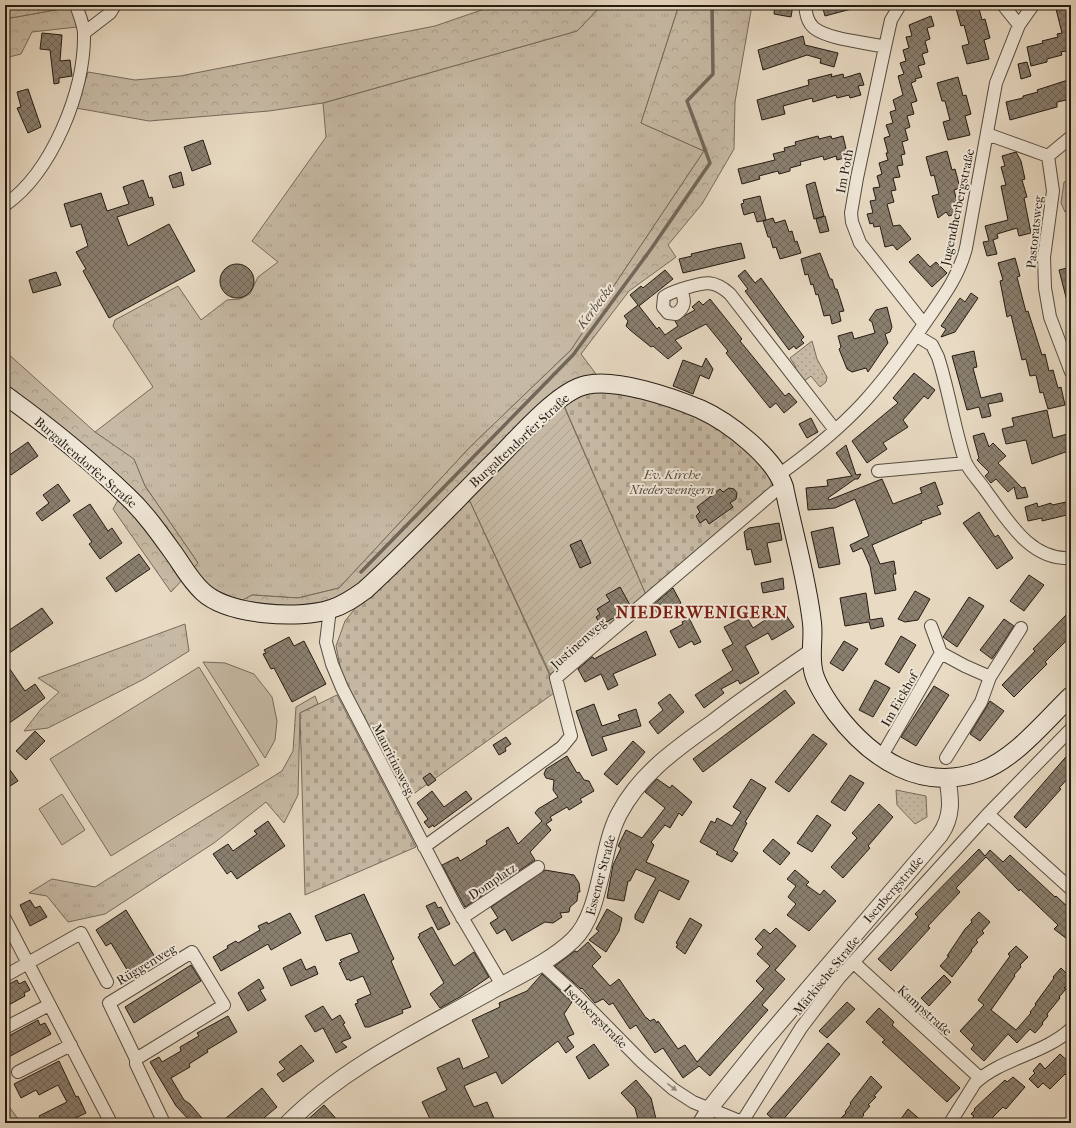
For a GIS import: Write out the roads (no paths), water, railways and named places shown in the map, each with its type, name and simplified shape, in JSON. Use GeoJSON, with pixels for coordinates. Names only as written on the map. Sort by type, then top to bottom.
{"type":"FeatureCollection","features":[{"type":"Feature","properties":{"kind":"main road","name":"Burgaltendorfer Straße"},"geometry":{"type":"LineString","coordinates":[[5,395],[53,432],[129,498],[160,534],[196,585],[210,598],[233,607],[258,611],[305,614],[330,609],[346,603],[365,590],[533,423],[564,396],[584,385],[601,383],[621,384],[686,404],[715,416],[768,460],[782,481],[812,625],[810,653],[814,674],[828,702],[848,729],[880,758],[906,771],[930,777],[947,777]]}},
{"type":"Feature","properties":{"kind":"main road"},"geometry":{"type":"LineString","coordinates":[[947,777],[965,776],[982,771],[1002,761],[1071,696]]}},
{"type":"Feature","properties":{"kind":"street"},"geometry":{"type":"LineString","coordinates":[[5,205],[22,192],[39,172],[53,148],[69,112],[81,67],[84,33],[76,5]]}},
{"type":"Feature","properties":{"kind":"street"},"geometry":{"type":"LineString","coordinates":[[84,33],[110,13],[115,5]]}},
{"type":"Feature","properties":{"kind":"street"},"geometry":{"type":"LineString","coordinates":[[804,5],[806,17],[813,27],[826,34],[885,47]]}},
{"type":"Feature","properties":{"kind":"street","name":"Im Poth"},"geometry":{"type":"LineString","coordinates":[[900,5],[892,20],[885,47],[851,213],[852,222],[860,243],[924,324]]}},
{"type":"Feature","properties":{"kind":"street"},"geometry":{"type":"LineString","coordinates":[[1003,5],[1019,25]]}},
{"type":"Feature","properties":{"kind":"street","name":"Jugendherbergstraße"},"geometry":{"type":"LineString","coordinates":[[782,481],[863,403],[888,374],[917,336],[953,282],[962,262],[996,83],[1019,25],[1032,5]]}},
{"type":"Feature","properties":{"kind":"street"},"geometry":{"type":"LineString","coordinates":[[987,134],[1048,156],[1071,137]]}},
{"type":"Feature","properties":{"kind":"street","name":"Pastoratsweg"},"geometry":{"type":"LineString","coordinates":[[1048,156],[1053,191],[1044,257],[1045,288],[1050,317],[1071,372]]}},
{"type":"Feature","properties":{"kind":"street"},"geometry":{"type":"LineString","coordinates":[[681,290],[702,283],[711,283],[720,286],[730,294],[835,430]]}},
{"type":"Feature","properties":{"kind":"street"},"geometry":{"type":"LineString","coordinates":[[917,336],[932,346],[938,357],[966,463],[1015,530],[1026,540],[1046,554],[1055,557],[1071,558]]}},
{"type":"Feature","properties":{"kind":"street"},"geometry":{"type":"LineString","coordinates":[[878,471],[966,463]]}},
{"type":"Feature","properties":{"kind":"street","name":"Justinenweg"},"geometry":{"type":"LineString","coordinates":[[424,847],[562,747],[571,736],[556,678],[774,492],[782,481]]}},
{"type":"Feature","properties":{"kind":"street","name":"Mauritiusweg"},"geometry":{"type":"LineString","coordinates":[[330,609],[326,642],[332,664],[342,688],[461,916]]}},
{"type":"Feature","properties":{"kind":"street"},"geometry":{"type":"LineString","coordinates":[[931,626],[941,653],[990,677]]}},
{"type":"Feature","properties":{"kind":"street"},"geometry":{"type":"LineString","coordinates":[[946,758],[981,702],[990,677],[1021,628]]}},
{"type":"Feature","properties":{"kind":"street","name":"Essener Straße"},"geometry":{"type":"LineString","coordinates":[[288,1123],[323,1091],[353,1069],[541,963],[573,940],[585,925],[592,909],[614,824],[628,798],[645,776],[677,748],[810,653]]}},
{"type":"Feature","properties":{"kind":"street","name":"Im Eickhof"},"geometry":{"type":"LineString","coordinates":[[880,758],[941,653]]}},
{"type":"Feature","properties":{"kind":"street","name":"Märkische Straße"},"geometry":{"type":"LineString","coordinates":[[710,1108],[743,1123],[801,1028],[853,962],[988,814],[1071,729]]}},
{"type":"Feature","properties":{"kind":"street","name":"Isenbergstraße"},"geometry":{"type":"LineString","coordinates":[[701,1123],[710,1108],[777,1025],[940,835],[947,824],[951,808],[947,777]]}},
{"type":"Feature","properties":{"kind":"street"},"geometry":{"type":"LineString","coordinates":[[988,814],[1071,889]]}},
{"type":"Feature","properties":{"kind":"street","name":"Domplatz"},"geometry":{"type":"LineString","coordinates":[[502,985],[461,916],[538,867]]}},
{"type":"Feature","properties":{"kind":"street"},"geometry":{"type":"LineString","coordinates":[[6,923],[111,1123]]}},
{"type":"Feature","properties":{"kind":"street","name":"Rüggenweg"},"geometry":{"type":"LineString","coordinates":[[5,976],[27,964],[37,956],[81,933],[107,982]]}},
{"type":"Feature","properties":{"kind":"street","name":"Rüggenweg"},"geometry":{"type":"LineString","coordinates":[[136,1059],[224,1005],[192,952],[110,1003],[136,1059],[136,1064],[164,1123]]}},
{"type":"Feature","properties":{"kind":"street","name":"Kampstraße"},"geometry":{"type":"LineString","coordinates":[[853,962],[980,1078]]}},
{"type":"Feature","properties":{"kind":"street","name":"Isenbergstraße"},"geometry":{"type":"LineString","coordinates":[[541,963],[577,996],[659,1077],[682,1095],[694,1102],[710,1108]]}},
{"type":"Feature","properties":{"kind":"street"},"geometry":{"type":"LineString","coordinates":[[5,1028],[49,1004]]}},
{"type":"Feature","properties":{"kind":"street"},"geometry":{"type":"LineString","coordinates":[[950,1123],[975,1083],[980,1078],[1055,1041],[1071,1029]]}},
{"type":"Feature","properties":{"kind":"street"},"geometry":{"type":"LineString","coordinates":[[18,1072],[71,1045]]}},
{"type":"Feature","properties":{"kind":"waterway","name":"Kerbecke"},"geometry":{"type":"LineString","coordinates":[[361,572],[573,355],[651,249],[710,163],[687,101],[713,74],[712,5]]}},
{"type":"Feature","properties":{"kind":"district","name":"NIEDERWENIGERN"},"geometry":{"type":"Point","coordinates":[702,612]}},
{"type":"Feature","properties":{"kind":"park label","name":"Ev. Kirche Niederwenigern"},"geometry":{"type":"Point","coordinates":[672,482]}}]}
